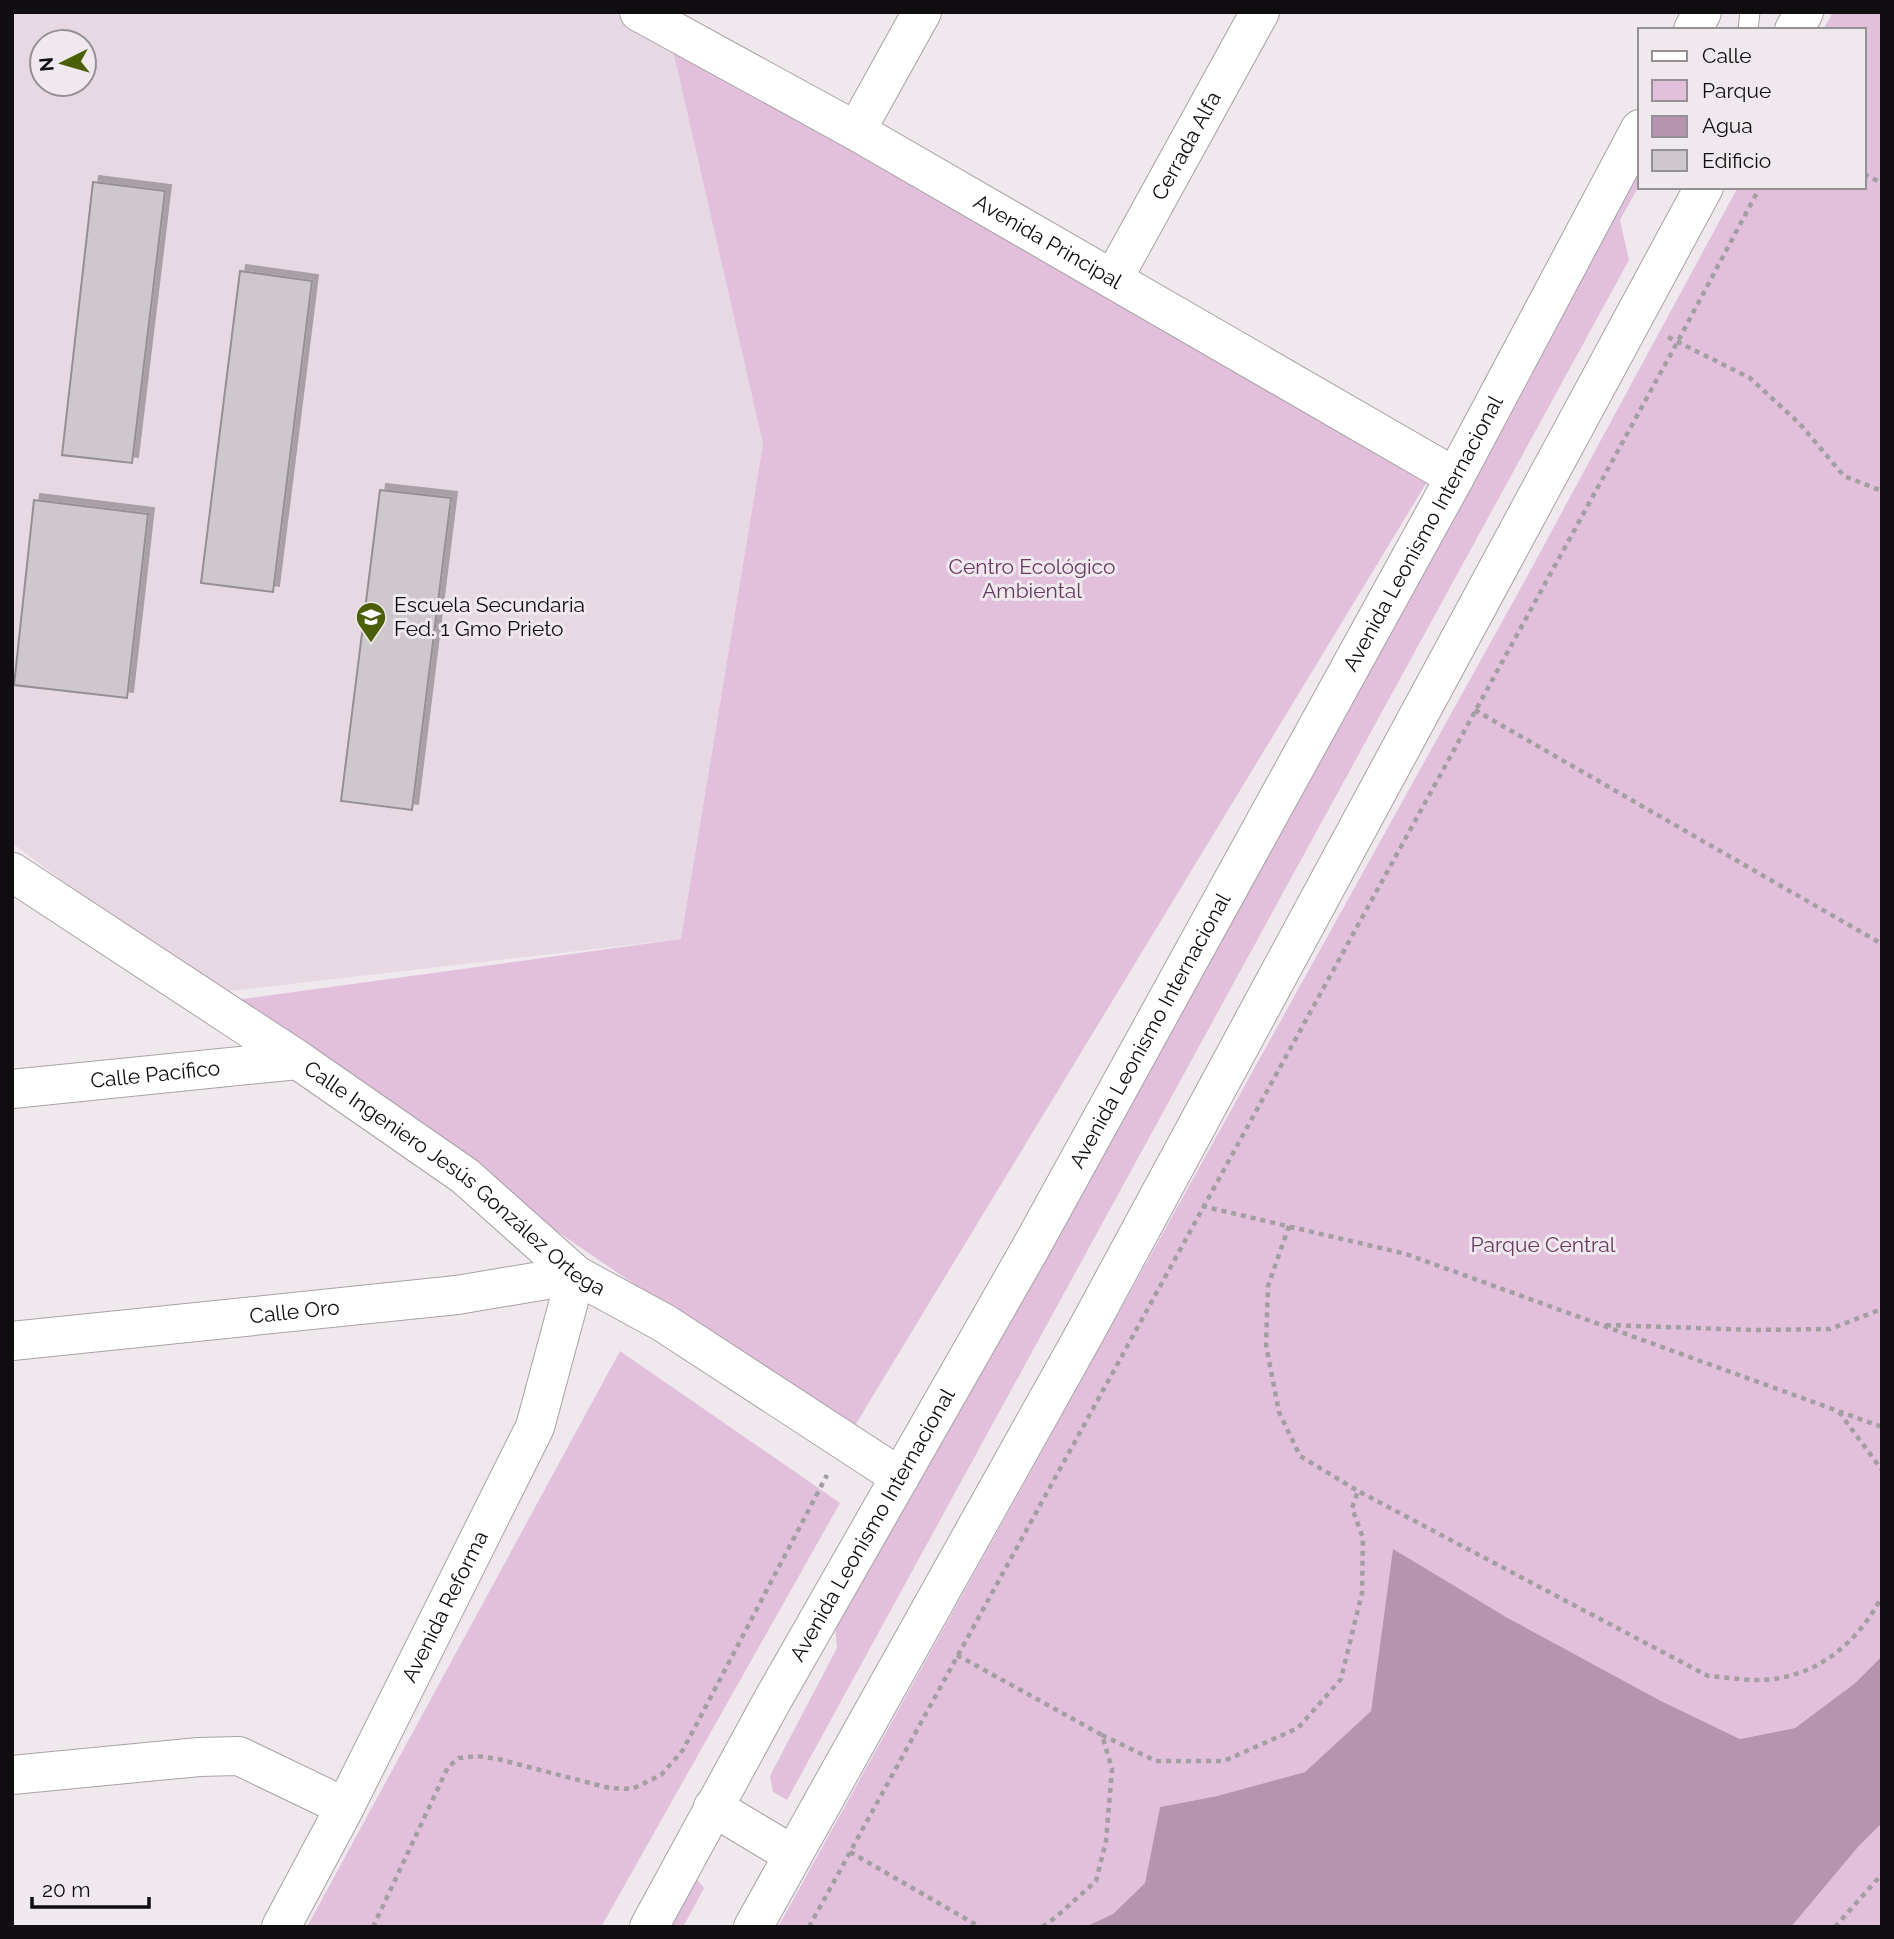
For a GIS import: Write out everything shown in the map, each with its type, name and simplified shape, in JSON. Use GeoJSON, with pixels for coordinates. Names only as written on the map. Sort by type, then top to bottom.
{"type":"FeatureCollection","features":[{"type":"Feature","properties":{"kind":"street","name":"Avenida Principal"},"geometry":{"type":"LineString","coordinates":[[639,12],[856,131],[1455,477]]}},
{"type":"Feature","properties":{"kind":"street"},"geometry":{"type":"LineString","coordinates":[[856,131],[922,12]]}},
{"type":"Feature","properties":{"kind":"street","name":"Cerrada Alfa"},"geometry":{"type":"LineString","coordinates":[[1113,279],[1260,12]]}},
{"type":"Feature","properties":{"kind":"street"},"geometry":{"type":"LineString","coordinates":[[1694,28],[1702,12]]}},
{"type":"Feature","properties":{"kind":"street"},"geometry":{"type":"LineString","coordinates":[[1795,28],[1804,12]]}},
{"type":"Feature","properties":{"kind":"street","name":"Avenida Leonismo Internacional"},"geometry":{"type":"LineString","coordinates":[[649,1927],[713,1807],[1044,1224],[1455,477],[1638,133]]}},
{"type":"Feature","properties":{"kind":"street"},"geometry":{"type":"LineString","coordinates":[[753,1927],[1079,1345],[1703,189]]}},
{"type":"Feature","properties":{"kind":"street","name":"Calle Ingeniero Jesús González Ortega"},"geometry":{"type":"LineString","coordinates":[[12,872],[298,1060],[465,1176],[576,1275],[664,1323],[900,1477]]}},
{"type":"Feature","properties":{"kind":"street","name":"Calle Pacífico"},"geometry":{"type":"LineString","coordinates":[[12,1089],[298,1060]]}},
{"type":"Feature","properties":{"kind":"street","name":"Calle Oro"},"geometry":{"type":"LineString","coordinates":[[12,1341],[457,1295],[576,1275]]}},
{"type":"Feature","properties":{"kind":"street","name":"Avenida Reforma"},"geometry":{"type":"LineString","coordinates":[[281,1927],[345,1807],[535,1427],[576,1275]]}},
{"type":"Feature","properties":{"kind":"street"},"geometry":{"type":"LineString","coordinates":[[12,1775],[199,1757],[239,1756],[345,1807]]}},
{"type":"Feature","properties":{"kind":"street"},"geometry":{"type":"LineString","coordinates":[[713,1807],[793,1855]]}},
{"type":"Feature","properties":{"kind":"path"},"geometry":{"type":"LineString","coordinates":[[1866,175],[1882,183]]}},
{"type":"Feature","properties":{"kind":"path"},"geometry":{"type":"LineString","coordinates":[[809,1927],[1759,189]]}},
{"type":"Feature","properties":{"kind":"path"},"geometry":{"type":"LineString","coordinates":[[1633,319],[1751,378],[1800,424],[1844,476],[1882,491]]}},
{"type":"Feature","properties":{"kind":"path"},"geometry":{"type":"LineString","coordinates":[[1475,710],[1882,944]]}},
{"type":"Feature","properties":{"kind":"path"},"geometry":{"type":"LineString","coordinates":[[1163,1188],[1203,1206],[1406,1254],[1882,1426]]}},
{"type":"Feature","properties":{"kind":"path"},"geometry":{"type":"LineString","coordinates":[[1289,1226],[1268,1286],[1266,1345],[1279,1412],[1300,1456],[1358,1491],[1708,1676],[1758,1680],[1798,1675],[1837,1654],[1871,1618],[1882,1596]]}},
{"type":"Feature","properties":{"kind":"path"},"geometry":{"type":"LineString","coordinates":[[1602,1325],[1754,1331],[1830,1329],[1882,1309]]}},
{"type":"Feature","properties":{"kind":"path"},"geometry":{"type":"LineString","coordinates":[[1838,1410],[1882,1470]]}},
{"type":"Feature","properties":{"kind":"path"},"geometry":{"type":"LineString","coordinates":[[373,1927],[448,1767],[459,1758],[477,1756],[498,1759],[609,1788],[632,1789],[661,1775],[683,1750],[845,1440]]}},
{"type":"Feature","properties":{"kind":"path"},"geometry":{"type":"LineString","coordinates":[[957,1656],[1101,1735],[1156,1761],[1224,1761],[1298,1728],[1341,1679],[1362,1593],[1363,1538],[1352,1508],[1358,1491]]}},
{"type":"Feature","properties":{"kind":"path"},"geometry":{"type":"LineString","coordinates":[[1042,1927],[1096,1881],[1106,1841],[1112,1769],[1101,1735]]}},
{"type":"Feature","properties":{"kind":"path"},"geometry":{"type":"LineString","coordinates":[[850,1852],[980,1927]]}},
{"type":"Feature","properties":{"kind":"path"},"geometry":{"type":"LineString","coordinates":[[1835,1927],[1882,1874]]}},
{"type":"Feature","properties":{"kind":"shaded area","name":"Escuela Secundaria Fed. 1 Gmo Prieto"},"geometry":{"type":"Polygon","coordinates":[[[12,12],[612,12],[672,46],[763,444],[681,939],[212,993],[12,843],[12,12]]]}},
{"type":"Feature","properties":{"kind":"green space","name":"Parque Central"},"geometry":{"type":"Polygon","coordinates":[[[1833,12],[1882,12],[1882,1656],[1854,1684],[1795,1728],[1740,1739],[1661,1701],[1506,1617],[1393,1550],[1371,1711],[1305,1772],[1217,1796],[1160,1807],[1145,1883],[1113,1914],[1085,1927],[778,1927],[1523,584],[1737,189],[1866,189],[1866,28],[1824,28],[1833,12]]]}},
{"type":"Feature","properties":{"kind":"green space","name":"Centro Ecológico Ambiental"},"geometry":{"type":"Polygon","coordinates":[[[672,46],[1430,477],[851,1432],[221,1002],[681,939],[763,444],[672,46]]]}},
{"type":"Feature","properties":{"kind":"green space"},"geometry":{"type":"Polygon","coordinates":[[[1638,136],[1638,188],[1620,220],[1629,260],[787,1800],[773,1792],[770,1776],[837,1648],[833,1603],[1638,136]]]}},
{"type":"Feature","properties":{"kind":"green space"},"geometry":{"type":"Polygon","coordinates":[[[620,1351],[840,1503],[601,1927],[307,1927],[620,1351]]]}},
{"type":"Feature","properties":{"kind":"green space"},"geometry":{"type":"Polygon","coordinates":[[[1882,1823],[1882,1927],[1791,1927],[1858,1847],[1882,1823]]]}},
{"type":"Feature","properties":{"kind":"green space"},"geometry":{"type":"Polygon","coordinates":[[[689,1878],[697,1880],[704,1888],[683,1927],[655,1927],[689,1878]]]}},
{"type":"Feature","properties":{"kind":"water"},"geometry":{"type":"Polygon","coordinates":[[[1393,1549],[1506,1617],[1661,1701],[1740,1739],[1795,1728],[1854,1684],[1882,1656],[1882,1823],[1858,1847],[1791,1927],[1085,1927],[1113,1914],[1145,1883],[1160,1807],[1217,1796],[1305,1772],[1371,1711],[1393,1549]]]}},
{"type":"Feature","properties":{"kind":"building"},"geometry":{"type":"Polygon","coordinates":[[[93,182],[165,191],[132,463],[62,455],[93,182]]]}},
{"type":"Feature","properties":{"kind":"building"},"geometry":{"type":"Polygon","coordinates":[[[240,271],[312,281],[273,592],[201,583],[240,271]]]}},
{"type":"Feature","properties":{"kind":"building"},"geometry":{"type":"Polygon","coordinates":[[[380,490],[451,498],[412,810],[341,801],[380,490]]]}},
{"type":"Feature","properties":{"kind":"building"},"geometry":{"type":"Polygon","coordinates":[[[34,500],[148,514],[127,698],[14,685],[34,500]]]}},
{"type":"Feature","properties":{"kind":"place","name":"Escuela Secundaria Fed. 1 Gmo Prieto"},"geometry":{"type":"Point","coordinates":[371,644]}}]}
